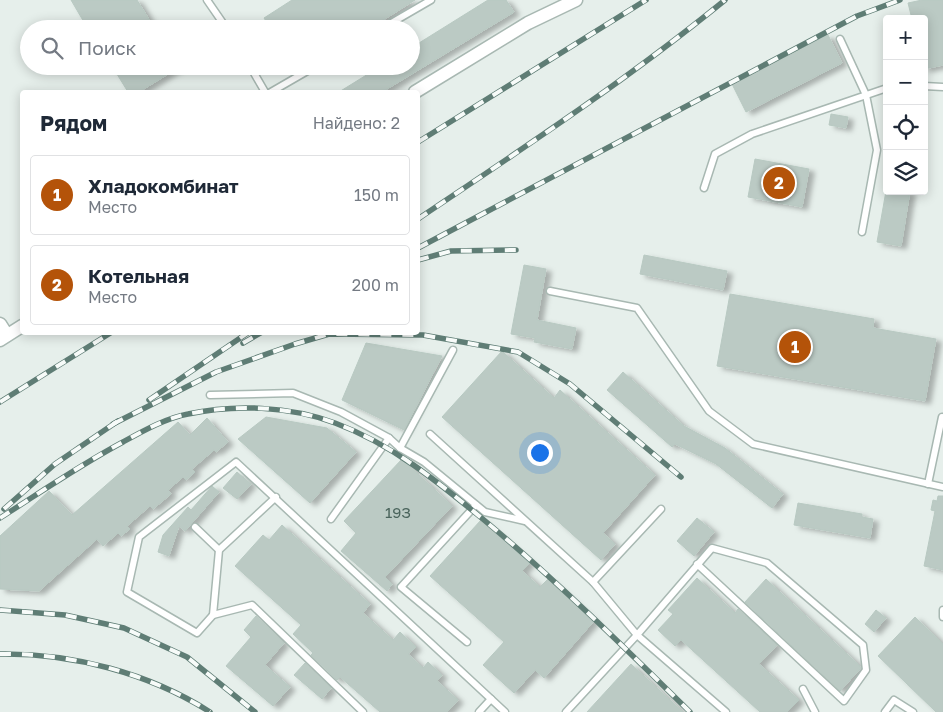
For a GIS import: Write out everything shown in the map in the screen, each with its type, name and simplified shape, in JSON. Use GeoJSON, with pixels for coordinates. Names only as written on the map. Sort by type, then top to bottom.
{"type":"FeatureCollection","features":[{"type":"Feature","properties":{"kind":"street"},"geometry":{"type":"LineString","coordinates":[[418,90],[528,23],[576,0]]}},
{"type":"Feature","properties":{"kind":"street"},"geometry":{"type":"LineString","coordinates":[[2,333],[20,327]]}},
{"type":"Feature","properties":{"kind":"lane"},"geometry":{"type":"LineString","coordinates":[[207,0],[221,20]]}},
{"type":"Feature","properties":{"kind":"lane"},"geometry":{"type":"LineString","coordinates":[[397,20],[431,0]]}},
{"type":"Feature","properties":{"kind":"lane"},"geometry":{"type":"LineString","coordinates":[[840,39],[866,95],[877,150],[862,232]]}},
{"type":"Feature","properties":{"kind":"lane"},"geometry":{"type":"LineString","coordinates":[[255,75],[264,90]]}},
{"type":"Feature","properties":{"kind":"lane"},"geometry":{"type":"LineString","coordinates":[[274,90],[300,75]]}},
{"type":"Feature","properties":{"kind":"lane"},"geometry":{"type":"LineString","coordinates":[[928,86],[943,87]]}},
{"type":"Feature","properties":{"kind":"lane"},"geometry":{"type":"LineString","coordinates":[[704,188],[714,154],[752,134],[883,89]]}},
{"type":"Feature","properties":{"kind":"lane"},"geometry":{"type":"LineString","coordinates":[[550,291],[637,308],[709,411],[753,444],[943,487]]}},
{"type":"Feature","properties":{"kind":"lane"},"geometry":{"type":"LineString","coordinates":[[400,448],[453,350]]}},
{"type":"Feature","properties":{"kind":"lane"},"geometry":{"type":"LineString","coordinates":[[210,395],[293,393],[341,412],[389,438],[400,448],[424,462],[485,512],[525,521]]}},
{"type":"Feature","properties":{"kind":"lane"},"geometry":{"type":"LineString","coordinates":[[928,484],[942,417]]}},
{"type":"Feature","properties":{"kind":"lane"},"geometry":{"type":"LineString","coordinates":[[430,434],[593,582],[637,634],[726,712]]}},
{"type":"Feature","properties":{"kind":"lane"},"geometry":{"type":"LineString","coordinates":[[331,519],[389,438]]}},
{"type":"Feature","properties":{"kind":"lane"},"geometry":{"type":"LineString","coordinates":[[363,712],[252,605],[213,615],[196,633],[127,592],[139,537],[236,462],[276,497],[505,712]]}},
{"type":"Feature","properties":{"kind":"lane"},"geometry":{"type":"LineString","coordinates":[[213,615],[219,550],[276,497]]}},
{"type":"Feature","properties":{"kind":"lane"},"geometry":{"type":"LineString","coordinates":[[467,642],[402,587],[476,505]]}},
{"type":"Feature","properties":{"kind":"lane"},"geometry":{"type":"LineString","coordinates":[[593,582],[661,509]]}},
{"type":"Feature","properties":{"kind":"lane"},"geometry":{"type":"LineString","coordinates":[[195,527],[219,550]]}},
{"type":"Feature","properties":{"kind":"lane"},"geometry":{"type":"LineString","coordinates":[[566,712],[637,634],[697,564],[712,548],[767,563],[863,645],[866,670],[844,700],[697,564]]}},
{"type":"Feature","properties":{"kind":"lane"},"geometry":{"type":"LineString","coordinates":[[943,610],[943,617]]}},
{"type":"Feature","properties":{"kind":"lane"},"geometry":{"type":"LineString","coordinates":[[803,689],[814,712]]}},
{"type":"Feature","properties":{"kind":"lane"},"geometry":{"type":"LineString","coordinates":[[479,712],[491,699]]}},
{"type":"Feature","properties":{"kind":"lane"},"geometry":{"type":"LineString","coordinates":[[885,712],[894,700],[913,712]]}},
{"type":"Feature","properties":{"kind":"building"},"geometry":{"type":"Polygon","coordinates":[[[71,0],[137,0],[149,20],[83,20],[71,0]]]}},
{"type":"Feature","properties":{"kind":"building"},"geometry":{"type":"Polygon","coordinates":[[[292,0],[415,0],[383,20],[265,20],[264,18],[292,0]]]}},
{"type":"Feature","properties":{"kind":"building"},"geometry":{"type":"Polygon","coordinates":[[[488,0],[506,0],[514,12],[420,69],[420,42],[488,0]]]}},
{"type":"Feature","properties":{"kind":"building"},"geometry":{"type":"Polygon","coordinates":[[[922,0],[943,0],[943,65],[928,68],[928,15],[911,15],[908,3],[922,0]]]}},
{"type":"Feature","properties":{"kind":"building"},"geometry":{"type":"Polygon","coordinates":[[[828,35],[842,63],[746,112],[732,84],[828,35]]]}},
{"type":"Feature","properties":{"kind":"building"},"geometry":{"type":"Polygon","coordinates":[[[118,75],[166,75],[142,90],[127,90],[118,75]]]}},
{"type":"Feature","properties":{"kind":"building"},"geometry":{"type":"Polygon","coordinates":[[[366,75],[410,75],[385,90],[342,90],[366,75]]]}},
{"type":"Feature","properties":{"kind":"building"},"geometry":{"type":"Polygon","coordinates":[[[831,114],[848,117],[846,128],[829,125],[831,114]]]}},
{"type":"Feature","properties":{"kind":"building"},"geometry":{"type":"Polygon","coordinates":[[[755,159],[809,169],[802,207],[748,197],[755,159]]]}},
{"type":"Feature","properties":{"kind":"building"},"geometry":{"type":"Polygon","coordinates":[[[885,195],[909,195],[901,246],[877,242],[885,195]]]}},
{"type":"Feature","properties":{"kind":"building"},"geometry":{"type":"Polygon","coordinates":[[[644,255],[727,271],[723,290],[640,274],[644,255]]]}},
{"type":"Feature","properties":{"kind":"building"},"geometry":{"type":"Polygon","coordinates":[[[524,265],[546,269],[537,320],[576,328],[572,349],[534,342],[535,338],[511,334],[524,265]]]}},
{"type":"Feature","properties":{"kind":"building"},"geometry":{"type":"Polygon","coordinates":[[[730,294],[874,319],[873,328],[936,339],[925,401],[717,366],[730,294]]]}},
{"type":"Feature","properties":{"kind":"building"},"geometry":{"type":"Polygon","coordinates":[[[366,343],[442,356],[404,430],[342,400],[366,343]]]}},
{"type":"Feature","properties":{"kind":"building"},"geometry":{"type":"Polygon","coordinates":[[[502,351],[554,398],[560,390],[655,475],[603,533],[615,544],[601,560],[442,417],[502,351]]]}},
{"type":"Feature","properties":{"kind":"building"},"geometry":{"type":"Polygon","coordinates":[[[623,372],[684,426],[725,448],[783,494],[772,508],[716,464],[675,444],[672,447],[607,390],[623,372]]]}},
{"type":"Feature","properties":{"kind":"building"},"geometry":{"type":"Polygon","coordinates":[[[266,417],[327,428],[356,452],[310,503],[238,439],[266,417]]]}},
{"type":"Feature","properties":{"kind":"building"},"geometry":{"type":"Polygon","coordinates":[[[207,418],[228,442],[216,452],[214,450],[192,469],[195,472],[186,480],[183,477],[168,490],[171,494],[153,509],[150,506],[127,526],[130,529],[121,536],[118,533],[103,546],[97,539],[39,591],[0,589],[0,536],[49,491],[72,515],[178,422],[190,435],[207,418]]]}},
{"type":"Feature","properties":{"kind":"building"},"geometry":{"type":"Polygon","coordinates":[[[402,459],[452,506],[385,577],[392,584],[387,591],[341,551],[356,533],[344,521],[402,459]]]}},
{"type":"Feature","properties":{"kind":"building"},"geometry":{"type":"Polygon","coordinates":[[[237,472],[251,484],[237,499],[223,488],[237,472]]]}},
{"type":"Feature","properties":{"kind":"building"},"geometry":{"type":"Polygon","coordinates":[[[212,486],[219,492],[185,531],[179,526],[169,556],[158,552],[163,535],[188,507],[191,510],[212,486]]]}},
{"type":"Feature","properties":{"kind":"building"},"geometry":{"type":"Polygon","coordinates":[[[938,496],[943,496],[943,570],[924,566],[935,511],[931,510],[933,500],[937,501],[938,496]]]}},
{"type":"Feature","properties":{"kind":"building"},"geometry":{"type":"Polygon","coordinates":[[[798,503],[862,514],[862,517],[873,519],[870,538],[794,525],[798,503]]]}},
{"type":"Feature","properties":{"kind":"building"},"geometry":{"type":"Polygon","coordinates":[[[697,518],[714,532],[694,556],[677,541],[697,518]]]}},
{"type":"Feature","properties":{"kind":"building"},"geometry":{"type":"Polygon","coordinates":[[[481,520],[530,563],[522,571],[540,587],[548,579],[594,621],[544,678],[535,670],[514,693],[483,665],[504,642],[430,576],[481,520]]]}},
{"type":"Feature","properties":{"kind":"building"},"geometry":{"type":"Polygon","coordinates":[[[282,525],[370,604],[363,613],[393,640],[400,632],[416,647],[408,654],[423,668],[428,662],[442,675],[437,681],[458,700],[447,712],[380,712],[340,677],[337,680],[311,655],[313,653],[293,634],[301,625],[235,566],[263,535],[269,540],[282,525]]]}},
{"type":"Feature","properties":{"kind":"building"},"geometry":{"type":"Polygon","coordinates":[[[697,578],[735,613],[738,609],[777,645],[759,664],[799,700],[787,712],[760,712],[681,640],[675,646],[658,630],[673,614],[668,610],[697,578]]]}},
{"type":"Feature","properties":{"kind":"building"},"geometry":{"type":"Polygon","coordinates":[[[766,579],[860,666],[861,668],[840,691],[745,602],[766,579]]]}},
{"type":"Feature","properties":{"kind":"building"},"geometry":{"type":"Polygon","coordinates":[[[876,610],[886,618],[874,632],[865,624],[876,610]]]}},
{"type":"Feature","properties":{"kind":"building"},"geometry":{"type":"Polygon","coordinates":[[[256,616],[284,643],[265,665],[290,687],[273,706],[226,666],[251,637],[244,630],[256,616]]]}},
{"type":"Feature","properties":{"kind":"building"},"geometry":{"type":"Polygon","coordinates":[[[915,617],[943,644],[943,712],[936,712],[878,656],[915,617]]]}},
{"type":"Feature","properties":{"kind":"building"},"geometry":{"type":"Polygon","coordinates":[[[305,663],[331,688],[322,699],[294,675],[305,663]]]}},
{"type":"Feature","properties":{"kind":"building"},"geometry":{"type":"Polygon","coordinates":[[[631,664],[683,712],[587,712],[631,664]]]}},
{"type":"Feature","properties":{"kind":"railway"},"geometry":{"type":"LineString","coordinates":[[420,141],[646,0]]}},
{"type":"Feature","properties":{"kind":"railway"},"geometry":{"type":"LineString","coordinates":[[420,218],[612,86],[725,0]]}},
{"type":"Feature","properties":{"kind":"railway"},"geometry":{"type":"LineString","coordinates":[[420,247],[857,16],[900,0]]}},
{"type":"Feature","properties":{"kind":"railway"},"geometry":{"type":"LineString","coordinates":[[420,259],[451,251],[516,250]]}},
{"type":"Feature","properties":{"kind":"railway"},"geometry":{"type":"LineString","coordinates":[[0,402],[107,335]]}},
{"type":"Feature","properties":{"kind":"railway"},"geometry":{"type":"LineString","coordinates":[[149,400],[245,335]]}},
{"type":"Feature","properties":{"kind":"railway"},"geometry":{"type":"LineString","coordinates":[[243,343],[257,335]]}},
{"type":"Feature","properties":{"kind":"railway"},"geometry":{"type":"LineString","coordinates":[[113,424],[216,372],[326,335]]}},
{"type":"Feature","properties":{"kind":"railway"},"geometry":{"type":"LineString","coordinates":[[420,335],[518,352],[570,384],[681,477]]}},
{"type":"Feature","properties":{"kind":"railway"},"geometry":{"type":"LineString","coordinates":[[0,518],[107,451],[147,429],[171,419],[206,411],[243,408],[281,410],[318,417],[376,442],[414,465],[449,492],[511,543],[563,590],[690,712]]}},
{"type":"Feature","properties":{"kind":"railway"},"geometry":{"type":"LineString","coordinates":[[4,509],[55,464],[118,421]]}},
{"type":"Feature","properties":{"kind":"railway"},"geometry":{"type":"LineString","coordinates":[[0,610],[65,615],[124,628],[187,657],[255,712]]}},
{"type":"Feature","properties":{"kind":"railway"},"geometry":{"type":"LineString","coordinates":[[0,654],[55,657],[109,668],[162,686],[210,712]]}},
{"type":"Feature","properties":{"kind":"place","name":"Котельная"},"geometry":{"type":"Point","coordinates":[779,183]}},
{"type":"Feature","properties":{"kind":"place","name":"Хладокомбинат"},"geometry":{"type":"Point","coordinates":[795,347]}}]}
